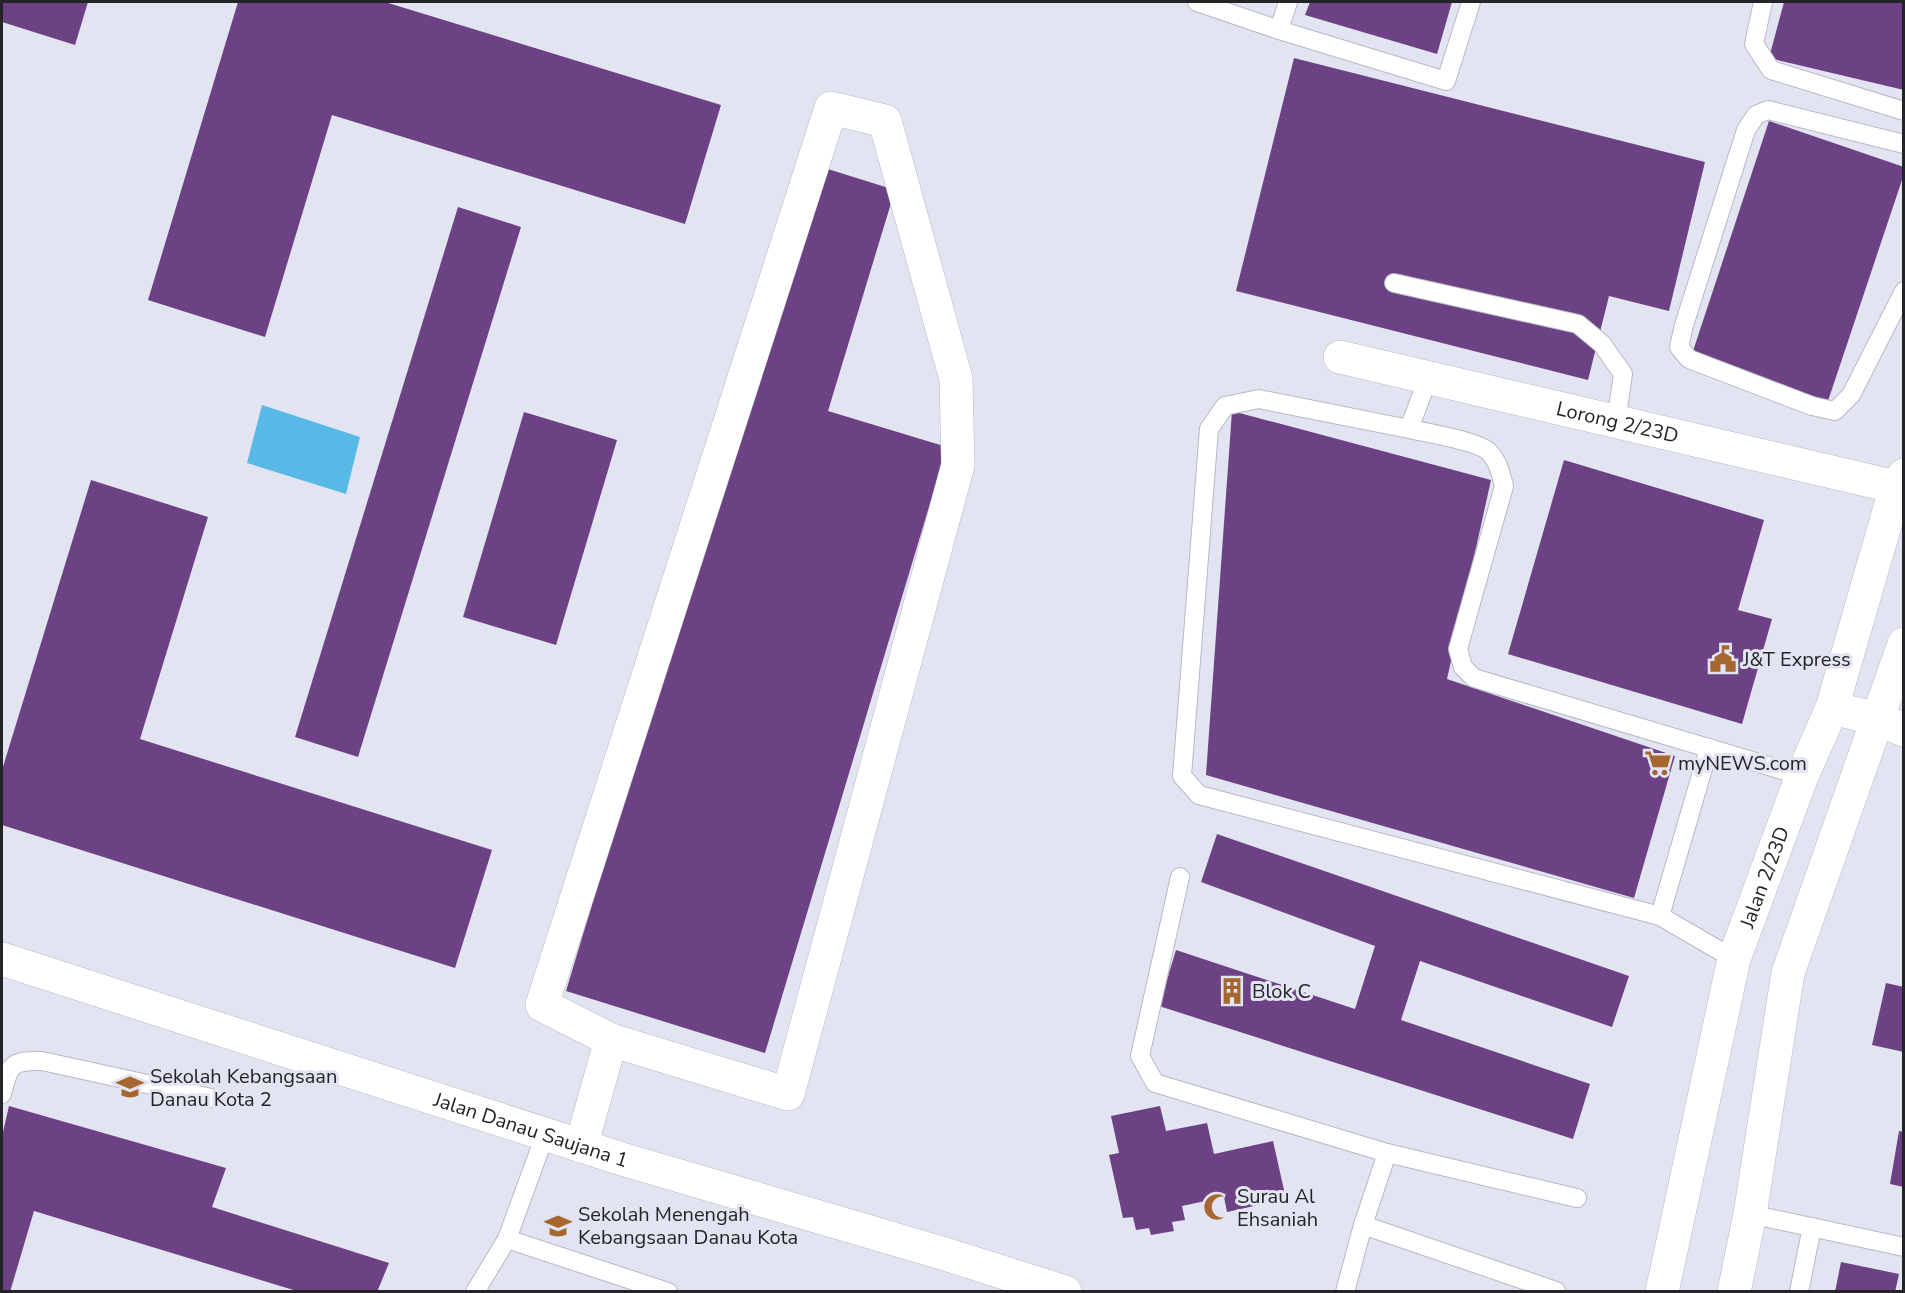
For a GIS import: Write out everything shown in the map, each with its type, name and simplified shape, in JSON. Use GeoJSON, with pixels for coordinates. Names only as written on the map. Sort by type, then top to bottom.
{"type":"FeatureCollection","features":[{"type":"Feature","properties":{"kind":"street"},"geometry":{"type":"LineString","coordinates":[[831,108],[885,121],[956,379],[958,465],[788,1094],[611,1040],[542,1005],[831,108]]}},
{"type":"Feature","properties":{"kind":"street","name":"Lorong 2/23D"},"geometry":{"type":"LineString","coordinates":[[1340,357],[1616,422],[1900,481]]}},
{"type":"Feature","properties":{"kind":"street","name":"Jalan 2/23D"},"geometry":{"type":"LineString","coordinates":[[1662,1292],[1734,959],[1802,776],[1832,708],[1900,481]]}},
{"type":"Feature","properties":{"kind":"street"},"geometry":{"type":"LineString","coordinates":[[1734,1292],[1750,1214],[1788,973],[1891,724],[1904,644]]}},
{"type":"Feature","properties":{"kind":"street"},"geometry":{"type":"LineString","coordinates":[[1832,708],[1891,724]]}},
{"type":"Feature","properties":{"kind":"street","name":"Jalan Danau Saujana 1"},"geometry":{"type":"LineString","coordinates":[[2,959],[545,1135],[1065,1292]]}},
{"type":"Feature","properties":{"kind":"street"},"geometry":{"type":"LineString","coordinates":[[581,1146],[611,1040]]}},
{"type":"Feature","properties":{"kind":"lane"},"geometry":{"type":"LineString","coordinates":[[1197,2],[1279,30],[1446,81],[1471,2]]}},
{"type":"Feature","properties":{"kind":"lane"},"geometry":{"type":"LineString","coordinates":[[1279,30],[1288,2]]}},
{"type":"Feature","properties":{"kind":"lane"},"geometry":{"type":"LineString","coordinates":[[1763,2],[1754,44],[1771,70],[1904,111]]}},
{"type":"Feature","properties":{"kind":"lane"},"geometry":{"type":"LineString","coordinates":[[1902,298],[1851,395],[1835,411],[1812,406],[1689,359],[1678,346],[1746,130],[1756,115],[1768,110],[1904,144]]}},
{"type":"Feature","properties":{"kind":"lane"},"geometry":{"type":"LineString","coordinates":[[1394,283],[1578,324],[1602,344],[1623,374],[1616,422]]}},
{"type":"Feature","properties":{"kind":"lane"},"geometry":{"type":"LineString","coordinates":[[1409,429],[1428,378]]}},
{"type":"Feature","properties":{"kind":"lane"},"geometry":{"type":"LineString","coordinates":[[1734,959],[1660,916],[1199,795],[1182,776],[1209,429],[1225,406],[1259,399],[1409,429],[1475,444],[1488,450],[1499,468],[1504,486],[1458,649],[1463,667],[1474,678],[1802,776]]}},
{"type":"Feature","properties":{"kind":"lane"},"geometry":{"type":"LineString","coordinates":[[1660,916],[1709,748]]}},
{"type":"Feature","properties":{"kind":"lane"},"geometry":{"type":"LineString","coordinates":[[1180,878],[1140,1056],[1155,1083],[1387,1153],[1577,1198]]}},
{"type":"Feature","properties":{"kind":"lane"},"geometry":{"type":"LineString","coordinates":[[2,1094],[8,1070],[22,1060],[42,1061],[211,1098]]}},
{"type":"Feature","properties":{"kind":"lane"},"geometry":{"type":"LineString","coordinates":[[474,1292],[507,1239],[545,1135]]}},
{"type":"Feature","properties":{"kind":"lane"},"geometry":{"type":"LineString","coordinates":[[1345,1292],[1363,1226],[1387,1153]]}},
{"type":"Feature","properties":{"kind":"lane"},"geometry":{"type":"LineString","coordinates":[[1750,1214],[1904,1247]]}},
{"type":"Feature","properties":{"kind":"lane"},"geometry":{"type":"LineString","coordinates":[[1363,1226],[1556,1291]]}},
{"type":"Feature","properties":{"kind":"lane"},"geometry":{"type":"LineString","coordinates":[[1799,1292],[1812,1227]]}},
{"type":"Feature","properties":{"kind":"lane"},"geometry":{"type":"LineString","coordinates":[[507,1239],[668,1292]]}},
{"type":"Feature","properties":{"kind":"water"},"geometry":{"type":"Polygon","coordinates":[[[262,405],[360,437],[346,494],[247,463],[262,405]]]}},
{"type":"Feature","properties":{"kind":"building"},"geometry":{"type":"Polygon","coordinates":[[[2,2],[88,2],[75,45],[2,22],[2,2]]]}},
{"type":"Feature","properties":{"kind":"building"},"geometry":{"type":"Polygon","coordinates":[[[238,2],[385,2],[721,105],[685,224],[332,115],[265,337],[148,300],[238,2]]]}},
{"type":"Feature","properties":{"kind":"building"},"geometry":{"type":"Polygon","coordinates":[[[1310,2],[1452,2],[1437,54],[1305,15],[1310,2]]]}},
{"type":"Feature","properties":{"kind":"building"},"geometry":{"type":"Polygon","coordinates":[[[1784,2],[1904,2],[1904,90],[1769,58],[1784,2]]]}},
{"type":"Feature","properties":{"kind":"building"},"geometry":{"type":"Polygon","coordinates":[[[1294,58],[1705,162],[1669,311],[1609,296],[1588,380],[1236,291],[1294,58]]]}},
{"type":"Feature","properties":{"kind":"building"},"geometry":{"type":"Polygon","coordinates":[[[1769,121],[1904,167],[1904,174],[1828,401],[1692,354],[1769,121]]]}},
{"type":"Feature","properties":{"kind":"building"},"geometry":{"type":"Polygon","coordinates":[[[815,165],[895,190],[828,411],[947,447],[765,1053],[566,991],[815,165]]]}},
{"type":"Feature","properties":{"kind":"building"},"geometry":{"type":"Polygon","coordinates":[[[458,207],[521,227],[358,757],[295,737],[458,207]]]}},
{"type":"Feature","properties":{"kind":"building"},"geometry":{"type":"Polygon","coordinates":[[[1232,411],[1491,480],[1447,679],[1675,756],[1634,898],[1206,775],[1232,411]]]}},
{"type":"Feature","properties":{"kind":"building"},"geometry":{"type":"Polygon","coordinates":[[[524,412],[617,440],[556,645],[463,617],[524,412]]]}},
{"type":"Feature","properties":{"kind":"building"},"geometry":{"type":"Polygon","coordinates":[[[1564,460],[1764,520],[1738,610],[1772,619],[1742,724],[1508,654],[1564,460]]]}},
{"type":"Feature","properties":{"kind":"building"},"geometry":{"type":"Polygon","coordinates":[[[91,480],[208,517],[140,739],[492,850],[455,968],[2,825],[2,770],[91,480]]]}},
{"type":"Feature","properties":{"kind":"building","name":"Blok C"},"geometry":{"type":"Polygon","coordinates":[[[1217,834],[1629,976],[1612,1027],[1420,961],[1401,1020],[1590,1084],[1573,1139],[1159,1006],[1176,950],[1355,1009],[1375,946],[1201,882],[1217,834]]]}},
{"type":"Feature","properties":{"kind":"building"},"geometry":{"type":"Polygon","coordinates":[[[1886,983],[1904,987],[1904,1052],[1872,1045],[1886,983]]]}},
{"type":"Feature","properties":{"kind":"building"},"geometry":{"type":"Polygon","coordinates":[[[9,1106],[226,1168],[212,1207],[389,1263],[377,1292],[300,1292],[34,1211],[10,1292],[2,1292],[2,1136],[9,1106]]]}},
{"type":"Feature","properties":{"kind":"building"},"geometry":{"type":"Polygon","coordinates":[[[1160,1106],[1166,1131],[1207,1123],[1214,1154],[1273,1141],[1286,1199],[1227,1212],[1224,1197],[1182,1206],[1185,1220],[1172,1222],[1174,1231],[1151,1235],[1149,1228],[1136,1230],[1133,1217],[1123,1218],[1109,1155],[1119,1153],[1111,1116],[1160,1106]]]}},
{"type":"Feature","properties":{"kind":"building"},"geometry":{"type":"Polygon","coordinates":[[[1899,1131],[1904,1132],[1904,1187],[1890,1184],[1899,1131]]]}},
{"type":"Feature","properties":{"kind":"building"},"geometry":{"type":"Polygon","coordinates":[[[1841,1262],[1899,1274],[1895,1292],[1835,1292],[1841,1262]]]}},
{"type":"Feature","properties":{"kind":"place","name":"J&T Express"},"geometry":{"type":"Point","coordinates":[1723,659]}},
{"type":"Feature","properties":{"kind":"place","name":"myNEWS.com"},"geometry":{"type":"Point","coordinates":[1658,763]}},
{"type":"Feature","properties":{"kind":"place","name":"Blok C"},"geometry":{"type":"Point","coordinates":[1232,991]}},
{"type":"Feature","properties":{"kind":"place","name":"Sekolah Kebangsaan Danau Kota 2"},"geometry":{"type":"Point","coordinates":[130,1087]}},
{"type":"Feature","properties":{"kind":"place","name":"Surau Al Ehsaniah"},"geometry":{"type":"Point","coordinates":[1217,1207]}},
{"type":"Feature","properties":{"kind":"place","name":"Sekolah Menengah Kebangsaan Danau Kota"},"geometry":{"type":"Point","coordinates":[558,1226]}}]}
